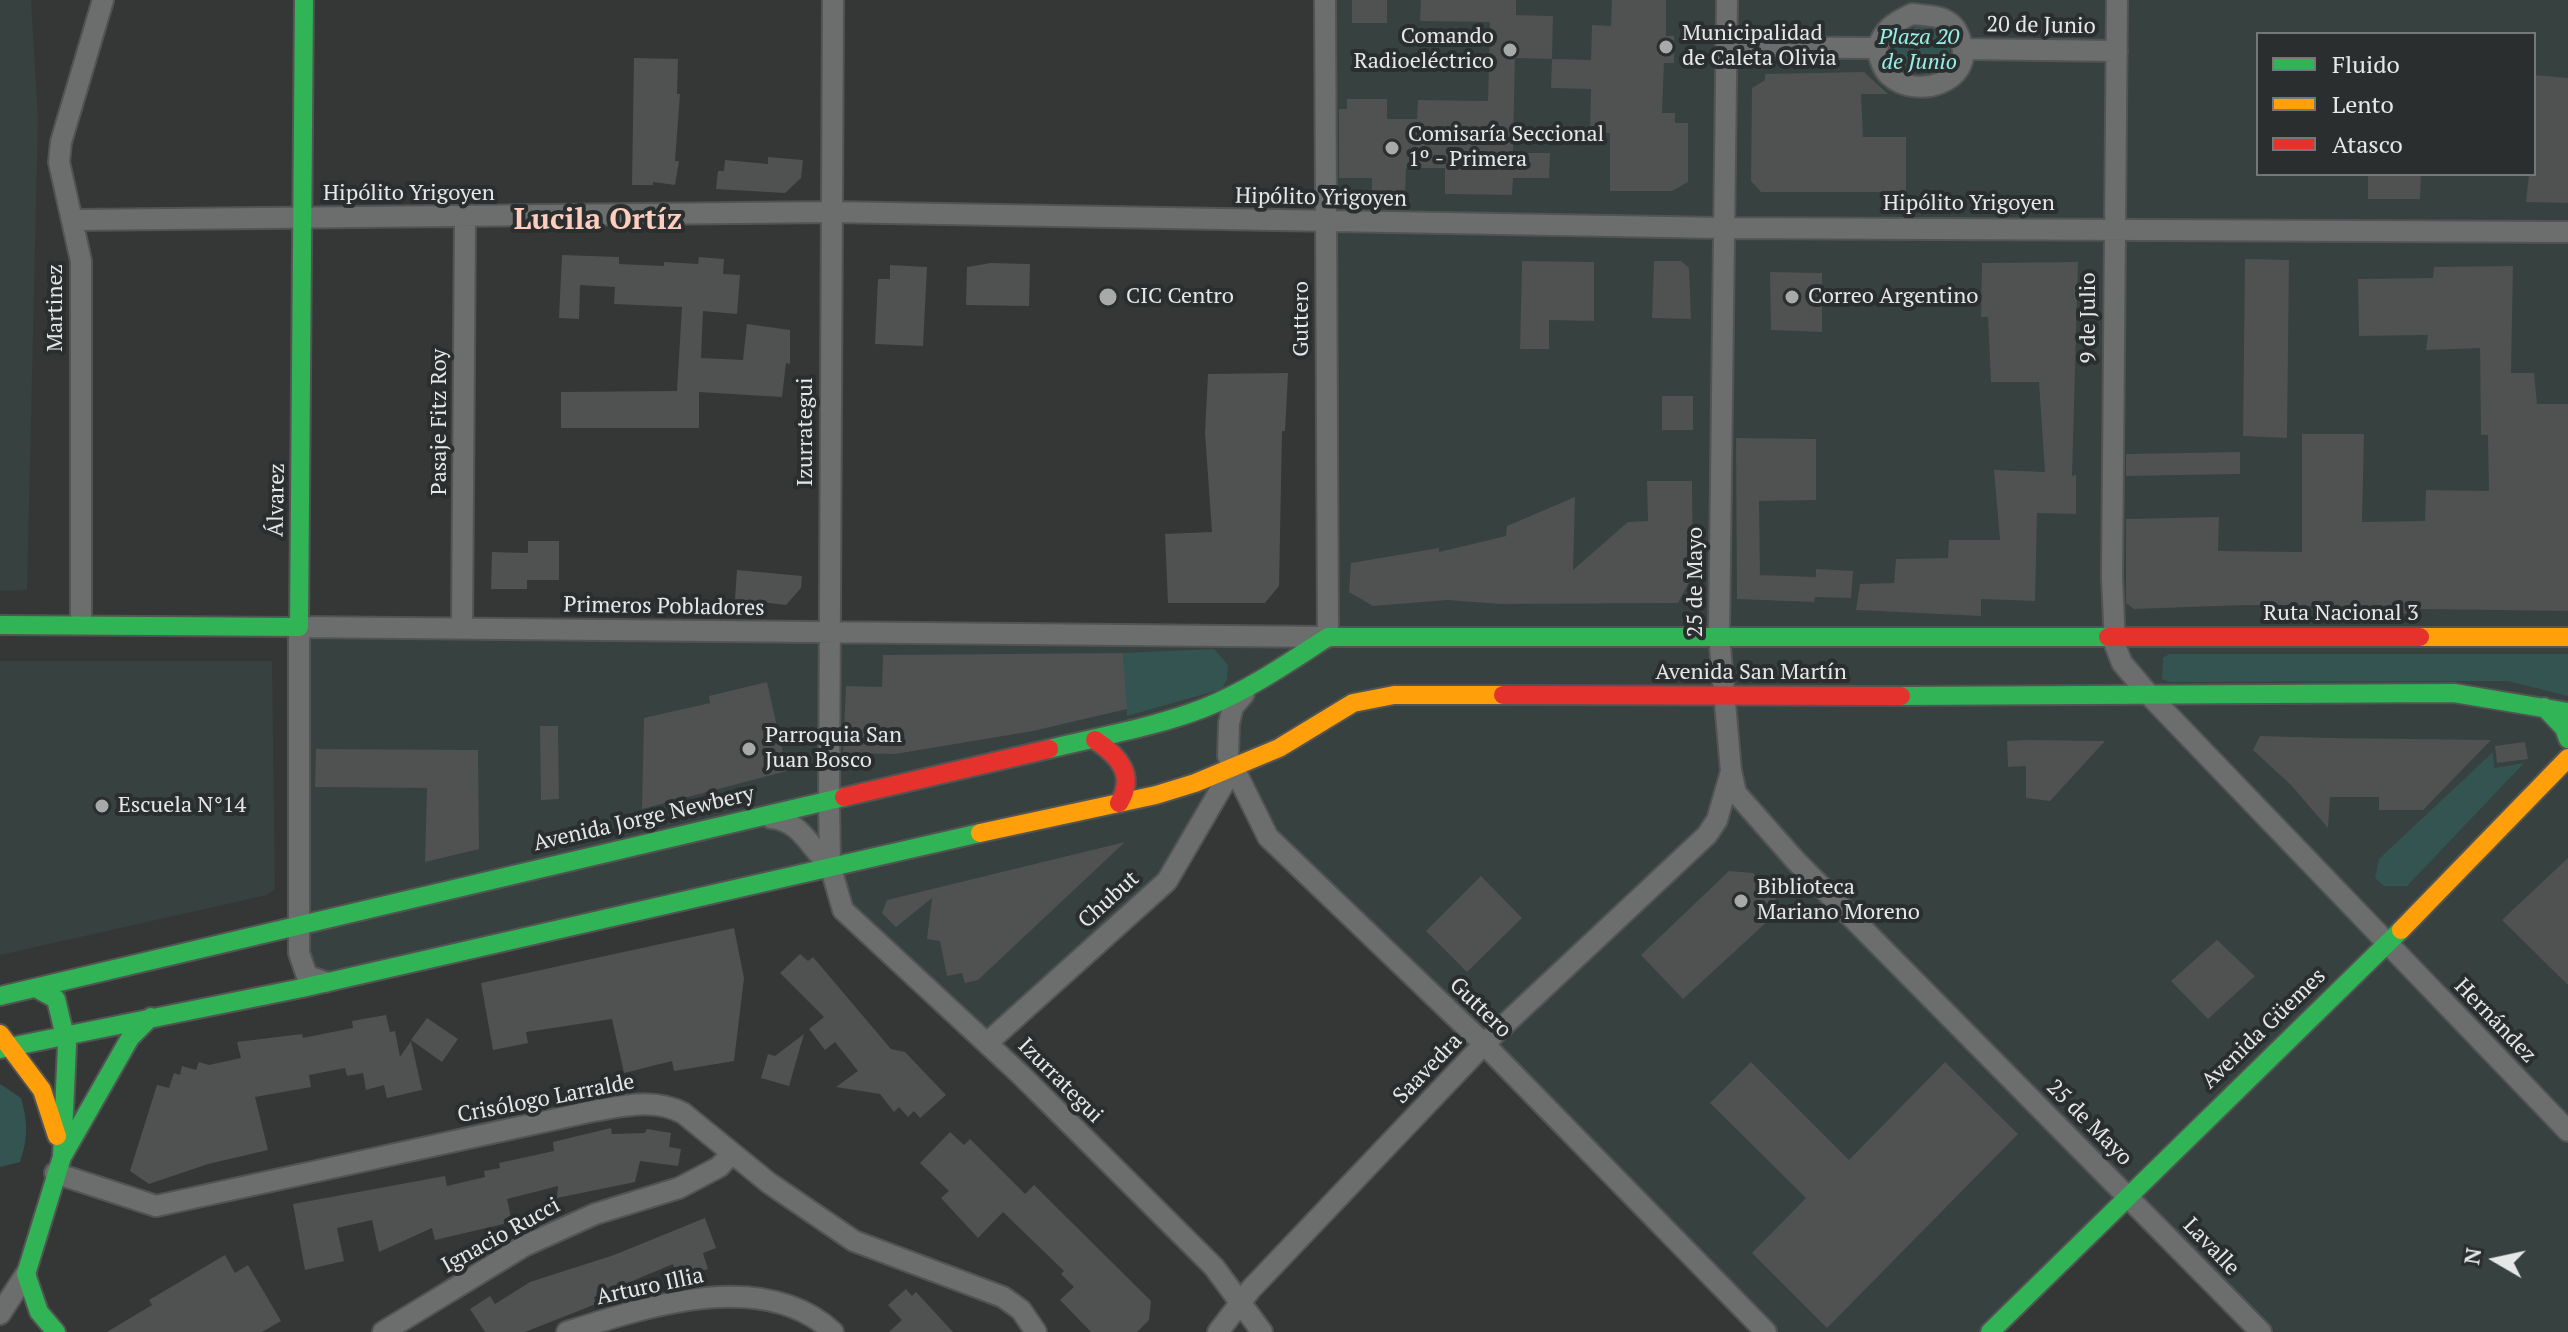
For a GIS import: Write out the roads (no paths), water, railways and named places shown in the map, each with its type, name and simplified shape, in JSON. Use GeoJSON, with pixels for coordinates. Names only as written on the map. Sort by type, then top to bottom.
{"type":"FeatureCollection","features":[{"type":"Feature","properties":{"kind":"main road","name":"Álvarez"},"geometry":{"type":"LineString","coordinates":[[299,627],[304,0]]}},
{"type":"Feature","properties":{"kind":"main road","name":"Primeros Pobladores"},"geometry":{"type":"LineString","coordinates":[[0,625],[299,627]]}},
{"type":"Feature","properties":{"kind":"main road","name":"Avenida San Martín"},"geometry":{"type":"LineString","coordinates":[[1328,637],[2114,637]]}},
{"type":"Feature","properties":{"kind":"main road","name":"Avenida Jorge Newbery"},"geometry":{"type":"LineString","coordinates":[[8,994],[1095,740],[1206,710],[1246,691],[1328,637]]}},
{"type":"Feature","properties":{"kind":"main road","name":"Ruta Nacional 3"},"geometry":{"type":"LineString","coordinates":[[2114,637],[2568,637]]}},
{"type":"Feature","properties":{"kind":"main road"},"geometry":{"type":"LineString","coordinates":[[2151,697],[2454,693],[2568,712]]}},
{"type":"Feature","properties":{"kind":"main road","name":"Avenida San Martín"},"geometry":{"type":"LineString","coordinates":[[1233,768],[1279,748],[1353,703],[1394,695],[2151,697]]}},
{"type":"Feature","properties":{"kind":"main road"},"geometry":{"type":"LineString","coordinates":[[2544,707],[2564,728],[2568,739]]}},
{"type":"Feature","properties":{"kind":"main road"},"geometry":{"type":"LineString","coordinates":[[1095,740],[1122,759],[1127,779],[1119,803]]}},
{"type":"Feature","properties":{"kind":"main road","name":"Avenida Güemes"},"geometry":{"type":"LineString","coordinates":[[1990,1332],[2387,944],[2568,758]]}},
{"type":"Feature","properties":{"kind":"main road"},"geometry":{"type":"LineString","coordinates":[[2,1047],[328,982],[830,865],[1119,803],[1195,783],[1233,768]]}},
{"type":"Feature","properties":{"kind":"main road"},"geometry":{"type":"LineString","coordinates":[[36,988],[56,999],[64,1035],[67,1092],[58,1165],[26,1274],[39,1312],[56,1332]]}},
{"type":"Feature","properties":{"kind":"main road"},"geometry":{"type":"LineString","coordinates":[[0,1010],[8,994]]}},
{"type":"Feature","properties":{"kind":"main road"},"geometry":{"type":"LineString","coordinates":[[58,1165],[130,1038],[151,1017]]}},
{"type":"Feature","properties":{"kind":"main road"},"geometry":{"type":"LineString","coordinates":[[2,1047],[42,1090],[58,1165]]}},
{"type":"Feature","properties":{"kind":"street","name":"Martinez"},"geometry":{"type":"LineString","coordinates":[[81,624],[81,261],[59,162],[61,142],[103,0]]}},
{"type":"Feature","properties":{"kind":"street","name":"Izurrategui"},"geometry":{"type":"LineString","coordinates":[[833,0],[829,801],[830,865],[843,910],[939,1003],[987,1043],[1214,1267],[1262,1332]]}},
{"type":"Feature","properties":{"kind":"street","name":"Guttero"},"geometry":{"type":"LineString","coordinates":[[1325,0],[1328,637]]}},
{"type":"Feature","properties":{"kind":"street","name":"25 de Mayo"},"geometry":{"type":"LineString","coordinates":[[1727,0],[1719,635],[1731,771],[1736,793],[1761,824],[2127,1196]]}},
{"type":"Feature","properties":{"kind":"street","name":"9 de Julio"},"geometry":{"type":"LineString","coordinates":[[2114,637],[2113,229],[2117,0]]}},
{"type":"Feature","properties":{"kind":"street","name":"20 de Junio"},"geometry":{"type":"LineString","coordinates":[[1912,14],[1942,18],[1957,28],[1964,49],[1963,62],[1954,76],[1938,85],[1922,87],[1890,77],[1877,48],[1890,24],[1912,14]]}},
{"type":"Feature","properties":{"kind":"street"},"geometry":{"type":"LineString","coordinates":[[1726,47],[1877,48]]}},
{"type":"Feature","properties":{"kind":"street","name":"20 de Junio"},"geometry":{"type":"LineString","coordinates":[[1964,49],[2117,51]]}},
{"type":"Feature","properties":{"kind":"street","name":"Hipólito Yrigoyen"},"geometry":{"type":"LineString","coordinates":[[74,220],[832,212],[1722,228],[2568,232]]}},
{"type":"Feature","properties":{"kind":"street","name":"Pasaje Fitz Roy"},"geometry":{"type":"LineString","coordinates":[[462,627],[465,218]]}},
{"type":"Feature","properties":{"kind":"street","name":"Primeros Pobladores"},"geometry":{"type":"LineString","coordinates":[[299,627],[1328,637]]}},
{"type":"Feature","properties":{"kind":"street","name":"Álvarez"},"geometry":{"type":"LineString","coordinates":[[299,627],[297,925],[302,968],[307,976],[328,982]]}},
{"type":"Feature","properties":{"kind":"street"},"geometry":{"type":"LineString","coordinates":[[2114,637],[2122,663],[2151,697],[2387,944]]}},
{"type":"Feature","properties":{"kind":"street","name":"Guttero"},"geometry":{"type":"LineString","coordinates":[[1246,691],[1233,707],[1228,756],[1268,837],[1484,1044],[1766,1332]]}},
{"type":"Feature","properties":{"kind":"street","name":"Chubut"},"geometry":{"type":"LineString","coordinates":[[987,1043],[1167,881],[1233,768]]}},
{"type":"Feature","properties":{"kind":"street","name":"Saavedra"},"geometry":{"type":"LineString","coordinates":[[1218,1332],[1239,1303],[1484,1044],[1707,835],[1720,812],[1731,771]]}},
{"type":"Feature","properties":{"kind":"street","name":"Izurrategui"},"geometry":{"type":"LineString","coordinates":[[753,818],[790,823],[806,835],[812,850],[830,865]]}},
{"type":"Feature","properties":{"kind":"street","name":"Hernández"},"geometry":{"type":"LineString","coordinates":[[2387,944],[2568,1131]]}},
{"type":"Feature","properties":{"kind":"street","name":"Crisólogo Larralde"},"geometry":{"type":"LineString","coordinates":[[58,1165],[156,1206],[593,1111],[649,1103],[683,1113],[732,1153],[854,1241],[1003,1297],[1021,1310],[1036,1332]]}},
{"type":"Feature","properties":{"kind":"street","name":"Ignacio Rucci"},"geometry":{"type":"LineString","coordinates":[[383,1332],[524,1246],[595,1214],[679,1188],[719,1167],[732,1153]]}},
{"type":"Feature","properties":{"kind":"street","name":"Lavalle"},"geometry":{"type":"LineString","coordinates":[[2127,1196],[2261,1332]]}},
{"type":"Feature","properties":{"kind":"street"},"geometry":{"type":"LineString","coordinates":[[0,1314],[26,1274]]}},
{"type":"Feature","properties":{"kind":"street","name":"Arturo Illia"},"geometry":{"type":"LineString","coordinates":[[567,1332],[669,1303],[715,1296],[740,1297],[791,1308],[823,1323],[833,1332]]}},
{"type":"Feature","properties":{"kind":"place","name":"Municipalidad de Caleta Olivia"},"geometry":{"type":"Point","coordinates":[1666,47]}},
{"type":"Feature","properties":{"kind":"place","name":"Comando Radioeléctrico"},"geometry":{"type":"Point","coordinates":[1510,50]}},
{"type":"Feature","properties":{"kind":"place","name":"Comisaría Seccional 1º - Primera"},"geometry":{"type":"Point","coordinates":[1392,148]}},
{"type":"Feature","properties":{"kind":"place","name":"CIC Centro"},"geometry":{"type":"Point","coordinates":[1108,297]}},
{"type":"Feature","properties":{"kind":"place","name":"Correo Argentino"},"geometry":{"type":"Point","coordinates":[1792,297]}},
{"type":"Feature","properties":{"kind":"place","name":"Parroquia San Juan Bosco"},"geometry":{"type":"Point","coordinates":[749,749]}},
{"type":"Feature","properties":{"kind":"place","name":"Escuela N°14"},"geometry":{"type":"Point","coordinates":[102,806]}},
{"type":"Feature","properties":{"kind":"place","name":"Biblioteca Mariano Moreno"},"geometry":{"type":"Point","coordinates":[1741,901]}},
{"type":"Feature","properties":{"kind":"district","name":"Lucila Ortíz"},"geometry":{"type":"Point","coordinates":[598,220]}},
{"type":"Feature","properties":{"kind":"park label","name":"Plaza 20 de Junio"},"geometry":{"type":"Point","coordinates":[1919,50]}}]}
